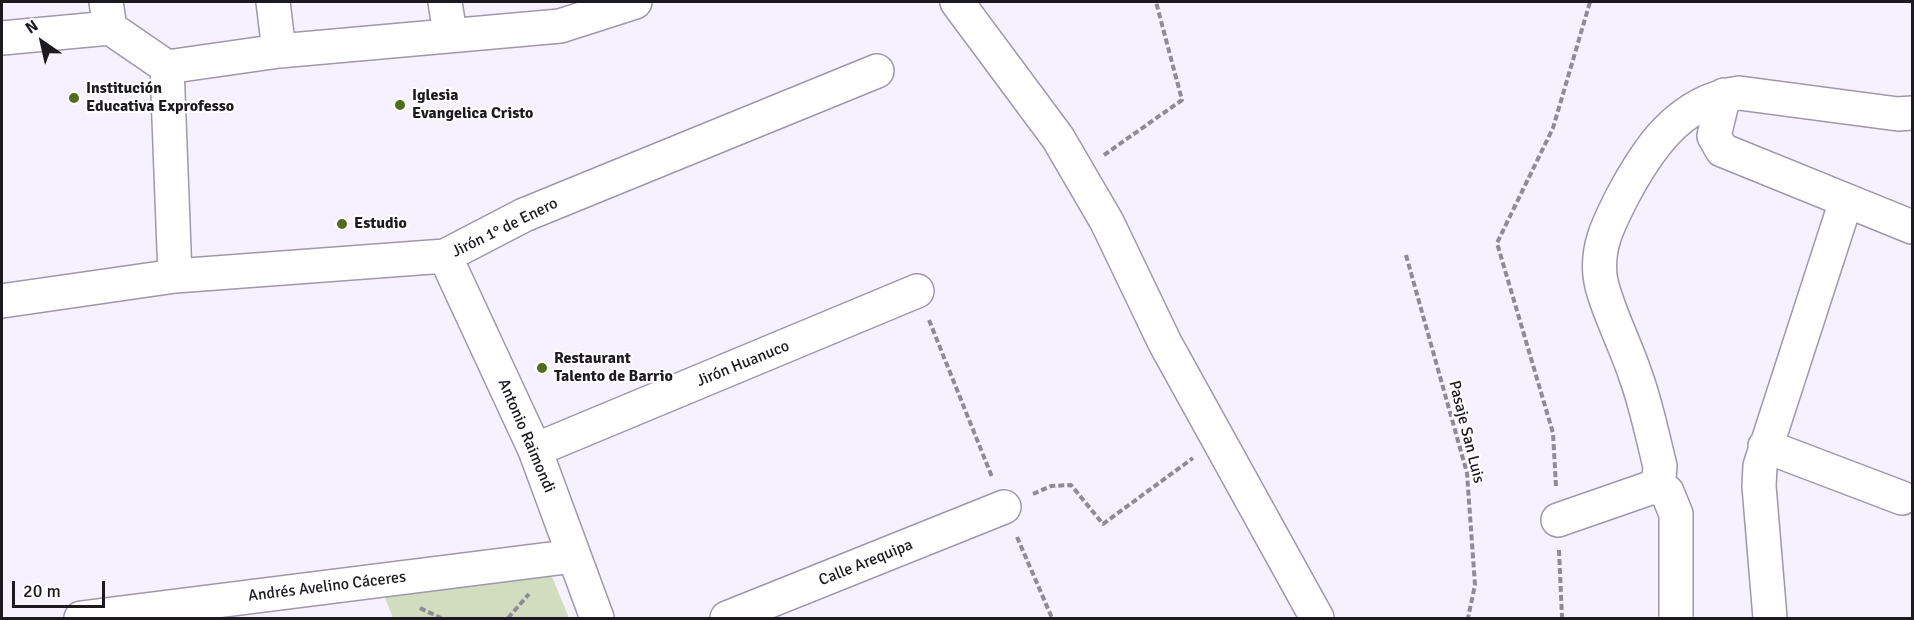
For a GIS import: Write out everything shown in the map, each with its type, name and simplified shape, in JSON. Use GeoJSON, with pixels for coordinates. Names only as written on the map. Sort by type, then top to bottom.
{"type":"FeatureCollection","features":[{"type":"Feature","properties":{"kind":"street"},"geometry":{"type":"LineString","coordinates":[[273,2],[279,51]]}},
{"type":"Feature","properties":{"kind":"street"},"geometry":{"type":"LineString","coordinates":[[445,2],[450,34]]}},
{"type":"Feature","properties":{"kind":"street"},"geometry":{"type":"LineString","coordinates":[[167,67],[279,51],[450,34],[635,2]]}},
{"type":"Feature","properties":{"kind":"street"},"geometry":{"type":"LineString","coordinates":[[957,2],[1058,138],[1079,173],[1107,222],[1165,343],[1317,618]]}},
{"type":"Feature","properties":{"kind":"street"},"geometry":{"type":"LineString","coordinates":[[2,38],[108,15],[167,67],[175,276]]}},
{"type":"Feature","properties":{"kind":"street","name":"Jirón 1° de Enero"},"geometry":{"type":"LineString","coordinates":[[2,301],[175,276],[445,256],[524,215],[877,71]]}},
{"type":"Feature","properties":{"kind":"street"},"geometry":{"type":"LineString","coordinates":[[1558,520],[1653,487],[1659,478],[1660,466],[1636,376],[1600,278],[1599,254],[1608,226],[1642,158],[1675,123],[1698,105],[1724,95],[1739,93],[1898,114],[1912,113]]}},
{"type":"Feature","properties":{"kind":"street"},"geometry":{"type":"LineString","coordinates":[[1724,95],[1714,135],[1722,150],[1912,227]]}},
{"type":"Feature","properties":{"kind":"street"},"geometry":{"type":"LineString","coordinates":[[1770,618],[1759,486],[1765,446],[1846,201]]}},
{"type":"Feature","properties":{"kind":"street","name":"Antonio Raimondi"},"geometry":{"type":"LineString","coordinates":[[445,256],[535,450],[597,618]]}},
{"type":"Feature","properties":{"kind":"street","name":"Jirón Huanuco"},"geometry":{"type":"LineString","coordinates":[[535,450],[917,291]]}},
{"type":"Feature","properties":{"kind":"street"},"geometry":{"type":"LineString","coordinates":[[1765,446],[1902,498]]}},
{"type":"Feature","properties":{"kind":"street"},"geometry":{"type":"LineString","coordinates":[[1653,487],[1667,492],[1676,514],[1676,618]]}},
{"type":"Feature","properties":{"kind":"street","name":"Calle Arequipa"},"geometry":{"type":"LineString","coordinates":[[727,618],[1004,507]]}},
{"type":"Feature","properties":{"kind":"street","name":"Andrés Avelino Cáceres"},"geometry":{"type":"LineString","coordinates":[[81,618],[574,556]]}},
{"type":"Feature","properties":{"kind":"path"},"geometry":{"type":"LineString","coordinates":[[1079,173],[1182,100],[1156,2]]}},
{"type":"Feature","properties":{"kind":"path"},"geometry":{"type":"LineString","coordinates":[[1562,618],[1553,433],[1497,243],[1553,128],[1590,2]]}},
{"type":"Feature","properties":{"kind":"path","name":"Pasaje San Luis"},"geometry":{"type":"LineString","coordinates":[[1406,255],[1467,473],[1475,585],[1468,618]]}},
{"type":"Feature","properties":{"kind":"path"},"geometry":{"type":"LineString","coordinates":[[917,291],[1004,507],[1052,618]]}},
{"type":"Feature","properties":{"kind":"path"},"geometry":{"type":"LineString","coordinates":[[1004,507],[1051,486],[1071,485],[1103,524],[1218,440]]}},
{"type":"Feature","properties":{"kind":"green space"},"geometry":{"type":"Polygon","coordinates":[[[548,567],[569,618],[393,618],[381,588],[548,567]]]}},
{"type":"Feature","properties":{"kind":"place","name":"Institución Educativa Exprofesso"},"geometry":{"type":"Point","coordinates":[74,98]}},
{"type":"Feature","properties":{"kind":"place","name":"Iglesia Evangelica Cristo"},"geometry":{"type":"Point","coordinates":[400,105]}},
{"type":"Feature","properties":{"kind":"place","name":"Estudio"},"geometry":{"type":"Point","coordinates":[342,224]}},
{"type":"Feature","properties":{"kind":"place","name":"Restaurant Talento de Barrio"},"geometry":{"type":"Point","coordinates":[542,368]}}]}
